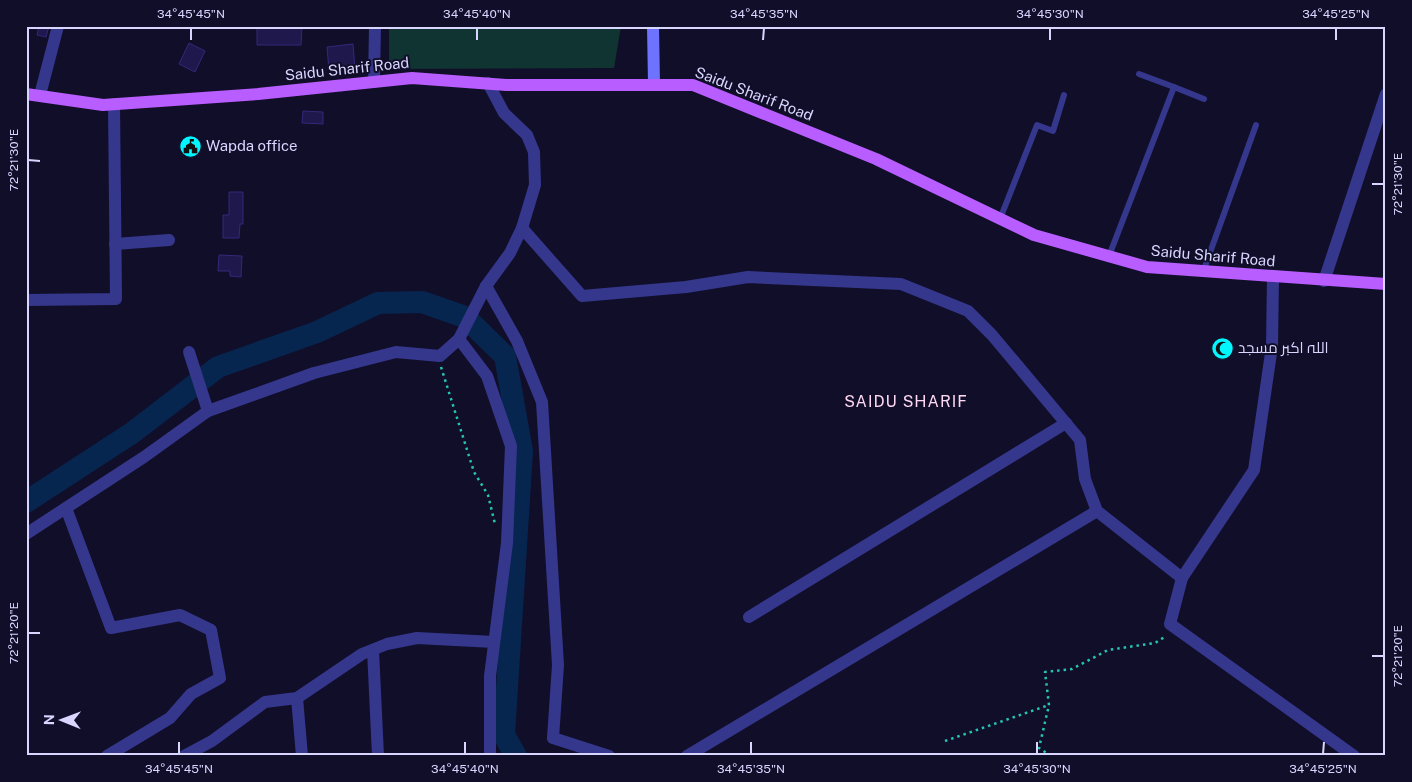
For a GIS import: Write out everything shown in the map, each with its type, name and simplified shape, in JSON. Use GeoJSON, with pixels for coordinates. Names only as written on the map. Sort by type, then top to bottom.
{"type":"FeatureCollection","features":[{"type":"Feature","properties":{"kind":"main road","name":"Saidu Sharif Road"},"geometry":{"type":"LineString","coordinates":[[26,94],[103,105],[258,94],[412,78],[488,83],[693,85],[876,159],[1034,235],[1147,267],[1386,284]]}},
{"type":"Feature","properties":{"kind":"street"},"geometry":{"type":"LineString","coordinates":[[40,95],[58,26]]}},
{"type":"Feature","properties":{"kind":"street"},"geometry":{"type":"LineString","coordinates":[[374,82],[375,26]]}},
{"type":"Feature","properties":{"kind":"street"},"geometry":{"type":"LineString","coordinates":[[653,26],[654,84]]}},
{"type":"Feature","properties":{"kind":"street"},"geometry":{"type":"LineString","coordinates":[[26,534],[208,411],[314,373],[396,352],[440,356],[459,338],[486,287],[510,253],[522,228],[534,184],[534,152],[527,135],[504,113],[488,83]]}},
{"type":"Feature","properties":{"kind":"street"},"geometry":{"type":"LineString","coordinates":[[1324,281],[1386,94]]}},
{"type":"Feature","properties":{"kind":"street"},"geometry":{"type":"LineString","coordinates":[[26,300],[116,299],[114,104]]}},
{"type":"Feature","properties":{"kind":"street"},"geometry":{"type":"LineString","coordinates":[[522,228],[582,296],[686,287],[748,277],[901,284],[968,311],[992,335],[1080,440],[1085,479],[1097,510],[1182,578]]}},
{"type":"Feature","properties":{"kind":"street"},"geometry":{"type":"LineString","coordinates":[[115,244],[169,240]]}},
{"type":"Feature","properties":{"kind":"street"},"geometry":{"type":"LineString","coordinates":[[1273,277],[1272,346],[1254,470],[1182,578],[1170,624],[1354,756]]}},
{"type":"Feature","properties":{"kind":"street"},"geometry":{"type":"LineString","coordinates":[[486,287],[517,341],[542,402],[558,665],[553,738],[609,756]]}},
{"type":"Feature","properties":{"kind":"street"},"geometry":{"type":"LineString","coordinates":[[459,338],[487,376],[511,446],[507,543],[490,676],[490,756]]}},
{"type":"Feature","properties":{"kind":"street"},"geometry":{"type":"LineString","coordinates":[[188,352],[208,411]]}},
{"type":"Feature","properties":{"kind":"street"},"geometry":{"type":"LineString","coordinates":[[749,616],[1066,422]]}},
{"type":"Feature","properties":{"kind":"street"},"geometry":{"type":"LineString","coordinates":[[66,508],[111,628],[180,615],[211,630],[220,678],[191,694],[170,718],[108,756]]}},
{"type":"Feature","properties":{"kind":"street"},"geometry":{"type":"LineString","coordinates":[[687,756],[1097,510]]}},
{"type":"Feature","properties":{"kind":"street"},"geometry":{"type":"LineString","coordinates":[[184,756],[212,741],[265,702],[298,698],[362,654],[417,638],[494,642]]}},
{"type":"Feature","properties":{"kind":"street"},"geometry":{"type":"LineString","coordinates":[[373,650],[378,756]]}},
{"type":"Feature","properties":{"kind":"street"},"geometry":{"type":"LineString","coordinates":[[298,698],[302,756]]}},
{"type":"Feature","properties":{"kind":"lane"},"geometry":{"type":"LineString","coordinates":[[1139,74],[1204,99]]}},
{"type":"Feature","properties":{"kind":"lane"},"geometry":{"type":"LineString","coordinates":[[1109,256],[1174,86]]}},
{"type":"Feature","properties":{"kind":"lane"},"geometry":{"type":"LineString","coordinates":[[1000,219],[1037,126],[1053,131],[1064,95]]}},
{"type":"Feature","properties":{"kind":"lane"},"geometry":{"type":"LineString","coordinates":[[1203,272],[1256,125]]}},
{"type":"Feature","properties":{"kind":"path"},"geometry":{"type":"LineString","coordinates":[[440,356],[440,366],[461,435],[474,472],[488,495],[495,526]]}},
{"type":"Feature","properties":{"kind":"path"},"geometry":{"type":"LineString","coordinates":[[1051,756],[1039,748],[1049,705],[1044,672],[1072,669],[1108,650],[1155,643],[1177,629]]}},
{"type":"Feature","properties":{"kind":"path"},"geometry":{"type":"LineString","coordinates":[[945,741],[1049,705]]}},
{"type":"Feature","properties":{"kind":"green space"},"geometry":{"type":"Polygon","coordinates":[[[389,26],[621,26],[614,68],[389,69],[389,26]]]}},
{"type":"Feature","properties":{"kind":"building"},"geometry":{"type":"Polygon","coordinates":[[[39,26],[49,26],[46,37],[37,35],[39,26]]]}},
{"type":"Feature","properties":{"kind":"building"},"geometry":{"type":"Polygon","coordinates":[[[257,26],[302,26],[301,45],[257,45],[257,26]]]}},
{"type":"Feature","properties":{"kind":"building"},"geometry":{"type":"Polygon","coordinates":[[[189,43],[205,51],[195,72],[179,64],[189,43]]]}},
{"type":"Feature","properties":{"kind":"building"},"geometry":{"type":"Polygon","coordinates":[[[353,44],[355,69],[329,71],[327,47],[353,44]]]}},
{"type":"Feature","properties":{"kind":"building"},"geometry":{"type":"Polygon","coordinates":[[[303,111],[323,112],[323,124],[302,123],[303,111]]]}},
{"type":"Feature","properties":{"kind":"building"},"geometry":{"type":"Polygon","coordinates":[[[229,192],[243,192],[243,224],[240,224],[239,238],[223,238],[223,215],[229,215],[229,192]]]}},
{"type":"Feature","properties":{"kind":"building"},"geometry":{"type":"Polygon","coordinates":[[[219,255],[242,256],[241,277],[230,276],[230,271],[218,271],[219,255]]]}},
{"type":"Feature","properties":{"kind":"waterway"},"geometry":{"type":"LineString","coordinates":[[26,502],[132,433],[218,367],[317,332],[378,303],[422,302],[465,317],[505,356],[522,451],[504,735],[516,756]]}},
{"type":"Feature","properties":{"kind":"place","name":"Wapda office"},"geometry":{"type":"Point","coordinates":[190,146]}},
{"type":"Feature","properties":{"kind":"place","name":"اللہ اکبر مسجد"},"geometry":{"type":"Point","coordinates":[1222,348]}},
{"type":"Feature","properties":{"kind":"district","name":"SAIDU SHARIF"},"geometry":{"type":"Point","coordinates":[906,401]}}]}
